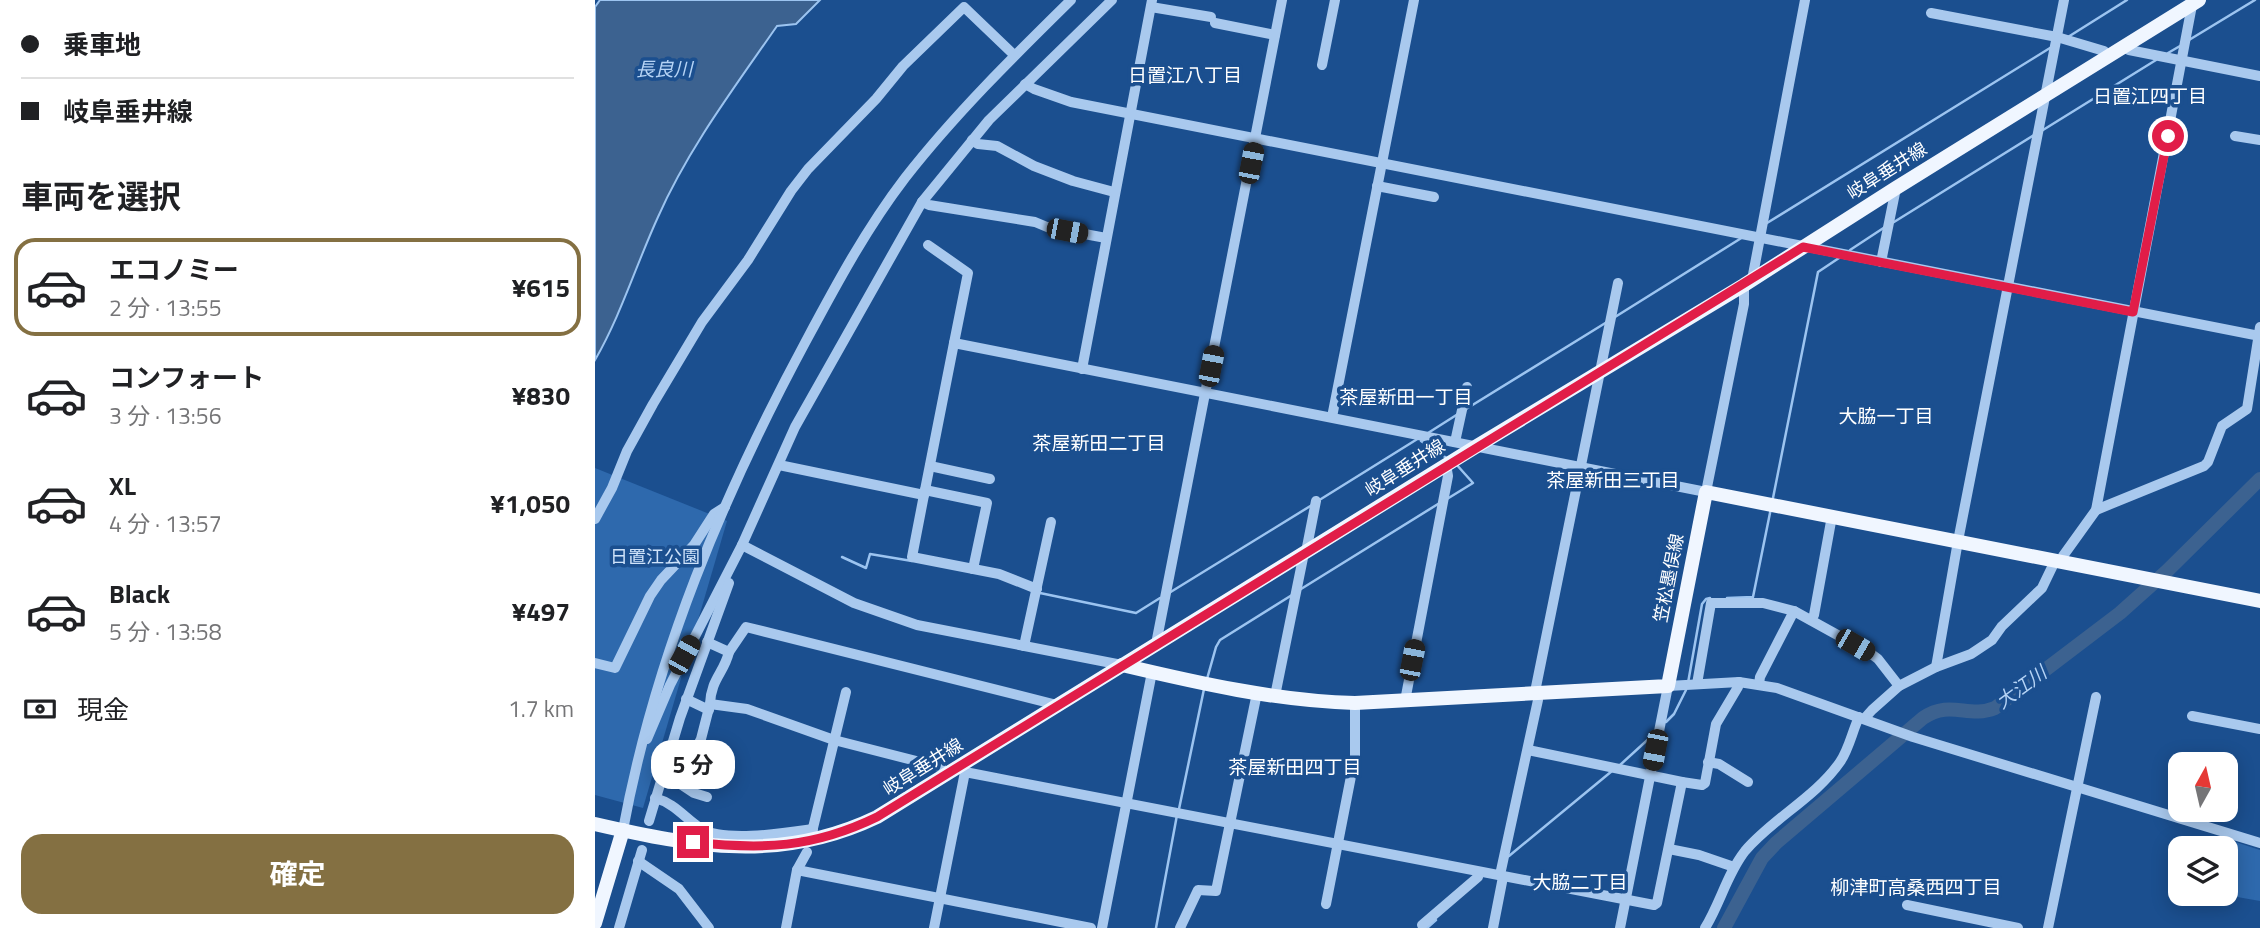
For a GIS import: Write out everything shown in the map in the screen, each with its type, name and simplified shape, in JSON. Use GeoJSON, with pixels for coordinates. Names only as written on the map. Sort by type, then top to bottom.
{"type":"FeatureCollection","features":[{"type":"Feature","properties":{"kind":"main road","name":"岐阜垂井線"},"geometry":{"type":"LineString","coordinates":[[595,824],[662,838],[727,846],[766,847],[799,844],[859,826],[948,774],[964,769],[1057,705],[1748,282],[2195,1]]}},
{"type":"Feature","properties":{"kind":"main road"},"geometry":{"type":"LineString","coordinates":[[1706,492],[2260,601]]}},
{"type":"Feature","properties":{"kind":"main road","name":"笠松墨俣線"},"geometry":{"type":"LineString","coordinates":[[1668,686],[1706,492]]}},
{"type":"Feature","properties":{"kind":"main road"},"geometry":{"type":"LineString","coordinates":[[1122,665],[1258,693],[1324,702],[1405,701],[1668,686]]}},
{"type":"Feature","properties":{"kind":"main road"},"geometry":{"type":"LineString","coordinates":[[595,923],[619,829]]}},
{"type":"Feature","properties":{"kind":"street"},"geometry":{"type":"LineString","coordinates":[[619,829],[674,636],[709,542],[773,403],[847,267],[903,180],[947,126],[1071,0]]}},
{"type":"Feature","properties":{"kind":"street"},"geometry":{"type":"LineString","coordinates":[[638,757],[684,655],[742,545],[815,390],[922,202],[972,140],[1025,84],[1112,0]]}},
{"type":"Feature","properties":{"kind":"street"},"geometry":{"type":"LineString","coordinates":[[1156,644],[1282,0]]}},
{"type":"Feature","properties":{"kind":"street"},"geometry":{"type":"LineString","coordinates":[[1322,65],[1335,0]]}},
{"type":"Feature","properties":{"kind":"street"},"geometry":{"type":"LineString","coordinates":[[1332,417],[1414,0]]}},
{"type":"Feature","properties":{"kind":"street"},"geometry":{"type":"LineString","coordinates":[[954,343],[1706,492],[1805,0]]}},
{"type":"Feature","properties":{"kind":"street"},"geometry":{"type":"LineString","coordinates":[[1936,667],[1958,541],[2064,0]]}},
{"type":"Feature","properties":{"kind":"street"},"geometry":{"type":"LineString","coordinates":[[1705,928],[1734,867],[1766,830],[1834,770],[1861,718],[1899,686],[1936,667],[1971,654],[1992,640],[2002,626],[2042,588],[2096,510],[2195,1]]}},
{"type":"Feature","properties":{"kind":"street"},"geometry":{"type":"LineString","coordinates":[[1082,369],[1152,4],[1275,35]]}},
{"type":"Feature","properties":{"kind":"street"},"geometry":{"type":"LineString","coordinates":[[595,519],[613,488],[627,451],[702,322],[748,260],[808,169],[876,99],[903,66],[964,7],[1011,52]]}},
{"type":"Feature","properties":{"kind":"street"},"geometry":{"type":"LineString","coordinates":[[1931,13],[2057,37],[2104,51],[2109,56]]}},
{"type":"Feature","properties":{"kind":"street"},"geometry":{"type":"LineString","coordinates":[[2123,47],[2260,76]]}},
{"type":"Feature","properties":{"kind":"street"},"geometry":{"type":"LineString","coordinates":[[1025,84],[1071,102],[1130,114],[2133,312],[2259,333],[2244,412],[2232,417],[2223,426],[2208,462],[2204,466],[2096,510]]}},
{"type":"Feature","properties":{"kind":"street"},"geometry":{"type":"LineString","coordinates":[[2235,136],[2260,141]]}},
{"type":"Feature","properties":{"kind":"street"},"geometry":{"type":"LineString","coordinates":[[972,140],[978,144],[997,146],[1034,166],[1073,181],[1114,191]]}},
{"type":"Feature","properties":{"kind":"street"},"geometry":{"type":"LineString","coordinates":[[1377,186],[1434,197]]}},
{"type":"Feature","properties":{"kind":"street"},"geometry":{"type":"LineString","coordinates":[[1881,262],[1896,188]]}},
{"type":"Feature","properties":{"kind":"street"},"geometry":{"type":"LineString","coordinates":[[922,202],[1106,238]]}},
{"type":"Feature","properties":{"kind":"street"},"geometry":{"type":"LineString","coordinates":[[928,245],[968,272],[912,557],[999,574],[1037,589]]}},
{"type":"Feature","properties":{"kind":"street"},"geometry":{"type":"LineString","coordinates":[[1493,928],[1538,700],[1536,687],[1618,283]]}},
{"type":"Feature","properties":{"kind":"street"},"geometry":{"type":"LineString","coordinates":[[1455,442],[1467,387]]}},
{"type":"Feature","properties":{"kind":"street"},"geometry":{"type":"LineString","coordinates":[[779,465],[987,503],[974,569]]}},
{"type":"Feature","properties":{"kind":"street"},"geometry":{"type":"LineString","coordinates":[[1405,701],[1448,476],[1447,465]]}},
{"type":"Feature","properties":{"kind":"street"},"geometry":{"type":"LineString","coordinates":[[930,466],[990,479]]}},
{"type":"Feature","properties":{"kind":"street"},"geometry":{"type":"LineString","coordinates":[[1275,696],[1316,501]]}},
{"type":"Feature","properties":{"kind":"street"},"geometry":{"type":"LineString","coordinates":[[595,663],[615,668],[650,596],[661,580],[694,545],[714,514],[725,507]]}},
{"type":"Feature","properties":{"kind":"street"},"geometry":{"type":"LineString","coordinates":[[1811,620],[1832,516]]}},
{"type":"Feature","properties":{"kind":"street"},"geometry":{"type":"LineString","coordinates":[[1024,646],[1051,522]]}},
{"type":"Feature","properties":{"kind":"street"},"geometry":{"type":"LineString","coordinates":[[742,545],[855,603],[917,625],[1122,665]]}},
{"type":"Feature","properties":{"kind":"street"},"geometry":{"type":"LineString","coordinates":[[649,821],[686,699],[731,577],[733,563]]}},
{"type":"Feature","properties":{"kind":"street"},"geometry":{"type":"LineString","coordinates":[[1697,684],[1711,603],[1763,603],[1794,611],[1878,659],[1899,686]]}},
{"type":"Feature","properties":{"kind":"street"},"geometry":{"type":"LineString","coordinates":[[1759,684],[1794,611]]}},
{"type":"Feature","properties":{"kind":"street"},"geometry":{"type":"LineString","coordinates":[[679,783],[701,738],[713,685],[729,652],[746,628],[1057,705]]}},
{"type":"Feature","properties":{"kind":"street"},"geometry":{"type":"LineString","coordinates":[[707,642],[729,652]]}},
{"type":"Feature","properties":{"kind":"street"},"geometry":{"type":"LineString","coordinates":[[1102,928],[1152,672]]}},
{"type":"Feature","properties":{"kind":"street"},"geometry":{"type":"LineString","coordinates":[[1528,750],[1702,785],[1705,782],[1716,724],[1739,682]]}},
{"type":"Feature","properties":{"kind":"street"},"geometry":{"type":"LineString","coordinates":[[1623,928],[1625,900],[1668,686],[1739,682],[1791,692],[1913,737],[2260,843]]}},
{"type":"Feature","properties":{"kind":"street"},"geometry":{"type":"LineString","coordinates":[[655,798],[669,803],[708,831],[746,836],[812,831],[846,692]]}},
{"type":"Feature","properties":{"kind":"street"},"geometry":{"type":"LineString","coordinates":[[1180,928],[1198,890],[1216,891],[1258,693]]}},
{"type":"Feature","properties":{"kind":"street"},"geometry":{"type":"LineString","coordinates":[[2048,928],[2095,697]]}},
{"type":"Feature","properties":{"kind":"street"},"geometry":{"type":"LineString","coordinates":[[686,699],[710,707],[747,709],[834,740],[940,767],[948,774]]}},
{"type":"Feature","properties":{"kind":"street"},"geometry":{"type":"LineString","coordinates":[[1326,904],[1355,756],[1355,703]]}},
{"type":"Feature","properties":{"kind":"street"},"geometry":{"type":"LineString","coordinates":[[2192,716],[2260,729]]}},
{"type":"Feature","properties":{"kind":"street"},"geometry":{"type":"LineString","coordinates":[[1708,762],[1719,764],[1748,782]]}},
{"type":"Feature","properties":{"kind":"street"},"geometry":{"type":"LineString","coordinates":[[934,928],[964,769],[1338,845],[1654,905],[1657,903],[1682,782]]}},
{"type":"Feature","properties":{"kind":"street"},"geometry":{"type":"LineString","coordinates":[[662,775],[694,793],[707,797]]}},
{"type":"Feature","properties":{"kind":"street"},"geometry":{"type":"LineString","coordinates":[[1669,849],[1699,855],[1734,867]]}},
{"type":"Feature","properties":{"kind":"street"},"geometry":{"type":"LineString","coordinates":[[619,928],[642,850]]}},
{"type":"Feature","properties":{"kind":"street"},"geometry":{"type":"LineString","coordinates":[[786,928],[797,870],[807,852]]}},
{"type":"Feature","properties":{"kind":"street"},"geometry":{"type":"LineString","coordinates":[[638,862],[679,889],[709,928]]}},
{"type":"Feature","properties":{"kind":"street"},"geometry":{"type":"LineString","coordinates":[[797,870],[1091,928]]}},
{"type":"Feature","properties":{"kind":"street"},"geometry":{"type":"LineString","coordinates":[[1422,925],[1478,877],[1479,872]]}},
{"type":"Feature","properties":{"kind":"street"},"geometry":{"type":"LineString","coordinates":[[1907,905],[2018,928]]}},
{"type":"Feature","properties":{"kind":"green space","name":"日置江公園"},"geometry":{"type":"Polygon","coordinates":[[[595,468],[727,521],[643,808],[595,795],[595,468]]]}},
{"type":"Feature","properties":{"kind":"green space"},"geometry":{"type":"Polygon","coordinates":[[[2238,843],[2260,850],[2260,901],[2238,897],[2238,843]]]}},
{"type":"Feature","properties":{"kind":"water","name":"長良川"},"geometry":{"type":"Polygon","coordinates":[[[600,0],[820,0],[796,24],[777,26],[697,143],[658,217],[621,308],[595,360],[595,7],[600,0]]]}},
{"type":"Feature","properties":{"kind":"waterway"},"geometry":{"type":"LineString","coordinates":[[2068,37],[2127,0]]}},
{"type":"Feature","properties":{"kind":"waterway"},"geometry":{"type":"LineString","coordinates":[[2189,40],[2255,0]]}},
{"type":"Feature","properties":{"kind":"waterway"},"geometry":{"type":"LineString","coordinates":[[2168,53],[2180,46]]}},
{"type":"Feature","properties":{"kind":"waterway"},"geometry":{"type":"LineString","coordinates":[[1767,223],[2050,48]]}},
{"type":"Feature","properties":{"kind":"waterway"},"geometry":{"type":"LineString","coordinates":[[2043,130],[2156,60]]}},
{"type":"Feature","properties":{"kind":"waterway"},"geometry":{"type":"LineString","coordinates":[[1894,222],[2034,135]]}},
{"type":"Feature","properties":{"kind":"waterway"},"geometry":{"type":"LineString","coordinates":[[1850,250],[1885,227]]}},
{"type":"Feature","properties":{"kind":"waterway"},"geometry":{"type":"LineString","coordinates":[[1615,317],[1743,237]]}},
{"type":"Feature","properties":{"kind":"waterway"},"geometry":{"type":"LineString","coordinates":[[1773,498],[1818,272],[1839,258]]}},
{"type":"Feature","properties":{"kind":"waterway"},"geometry":{"type":"LineString","coordinates":[[1466,409],[1607,322]]}},
{"type":"Feature","properties":{"kind":"waterway"},"geometry":{"type":"LineString","coordinates":[[1428,433],[1458,414]]}},
{"type":"Feature","properties":{"kind":"waterway"},"geometry":{"type":"LineString","coordinates":[[1321,499],[1419,438]]}},
{"type":"Feature","properties":{"kind":"waterway"},"geometry":{"type":"LineString","coordinates":[[1421,441],[1448,459]]}},
{"type":"Feature","properties":{"kind":"waterway"},"geometry":{"type":"LineString","coordinates":[[1447,499],[1473,483],[1456,464]]}},
{"type":"Feature","properties":{"kind":"waterway","name":"大江川"},"geometry":{"type":"LineString","coordinates":[[1724,928],[1762,858],[1776,843],[1923,718],[1942,710],[1976,712],[1995,708],[2120,613],[2167,571],[2260,479]]}},
{"type":"Feature","properties":{"kind":"waterway"},"geometry":{"type":"LineString","coordinates":[[1301,589],[1438,504]]}},
{"type":"Feature","properties":{"kind":"waterway"},"geometry":{"type":"LineString","coordinates":[[1169,593],[1312,505]]}},
{"type":"Feature","properties":{"kind":"waterway"},"geometry":{"type":"LineString","coordinates":[[1727,598],[1753,597],[1771,508]]}},
{"type":"Feature","properties":{"kind":"waterway"},"geometry":{"type":"LineString","coordinates":[[842,557],[866,568],[870,554],[912,561]]}},
{"type":"Feature","properties":{"kind":"waterway"},"geometry":{"type":"LineString","coordinates":[[1040,593],[1136,613],[1160,598]]}},
{"type":"Feature","properties":{"kind":"waterway"},"geometry":{"type":"LineString","coordinates":[[1207,679],[1220,640],[1292,595]]}},
{"type":"Feature","properties":{"kind":"waterway"},"geometry":{"type":"LineString","coordinates":[[1688,683],[1702,604],[1710,598]]}},
{"type":"Feature","properties":{"kind":"waterway"},"geometry":{"type":"LineString","coordinates":[[1179,809],[1204,689]]}},
{"type":"Feature","properties":{"kind":"waterway"},"geometry":{"type":"LineString","coordinates":[[1666,722],[1674,714],[1686,690]]}},
{"type":"Feature","properties":{"kind":"waterway"},"geometry":{"type":"LineString","coordinates":[[1620,765],[1654,734]]}},
{"type":"Feature","properties":{"kind":"waterway"},"geometry":{"type":"LineString","coordinates":[[1509,856],[1612,771]]}},
{"type":"Feature","properties":{"kind":"waterway"},"geometry":{"type":"LineString","coordinates":[[1156,928],[1177,815]]}},
{"type":"Feature","properties":{"kind":"waterway"},"geometry":{"type":"LineString","coordinates":[[1427,928],[1436,920]]}},
{"type":"Feature","properties":{"kind":"district","name":"日置江八丁目"},"geometry":{"type":"Point","coordinates":[1185,75]}},
{"type":"Feature","properties":{"kind":"district","name":"日置江四丁目"},"geometry":{"type":"Point","coordinates":[2150,96]}},
{"type":"Feature","properties":{"kind":"district","name":"茶屋新田一丁目"},"geometry":{"type":"Point","coordinates":[1406,397]}},
{"type":"Feature","properties":{"kind":"district","name":"大脇一丁目"},"geometry":{"type":"Point","coordinates":[1886,416]}},
{"type":"Feature","properties":{"kind":"district","name":"茶屋新田二丁目"},"geometry":{"type":"Point","coordinates":[1099,443]}},
{"type":"Feature","properties":{"kind":"district","name":"茶屋新田三丁目"},"geometry":{"type":"Point","coordinates":[1613,480]}},
{"type":"Feature","properties":{"kind":"district","name":"茶屋新田四丁目"},"geometry":{"type":"Point","coordinates":[1295,767]}},
{"type":"Feature","properties":{"kind":"district","name":"大脇二丁目"},"geometry":{"type":"Point","coordinates":[1580,882]}},
{"type":"Feature","properties":{"kind":"district","name":"柳津町高桑西四丁目"},"geometry":{"type":"Point","coordinates":[1916,887]}},
{"type":"Feature","properties":{"kind":"route"},"geometry":{"type":"LineString","coordinates":[[693,842],[741,847],[777,847],[817,840],[877,817],[1803,247],[2133,312],[2168,136]]}}]}
